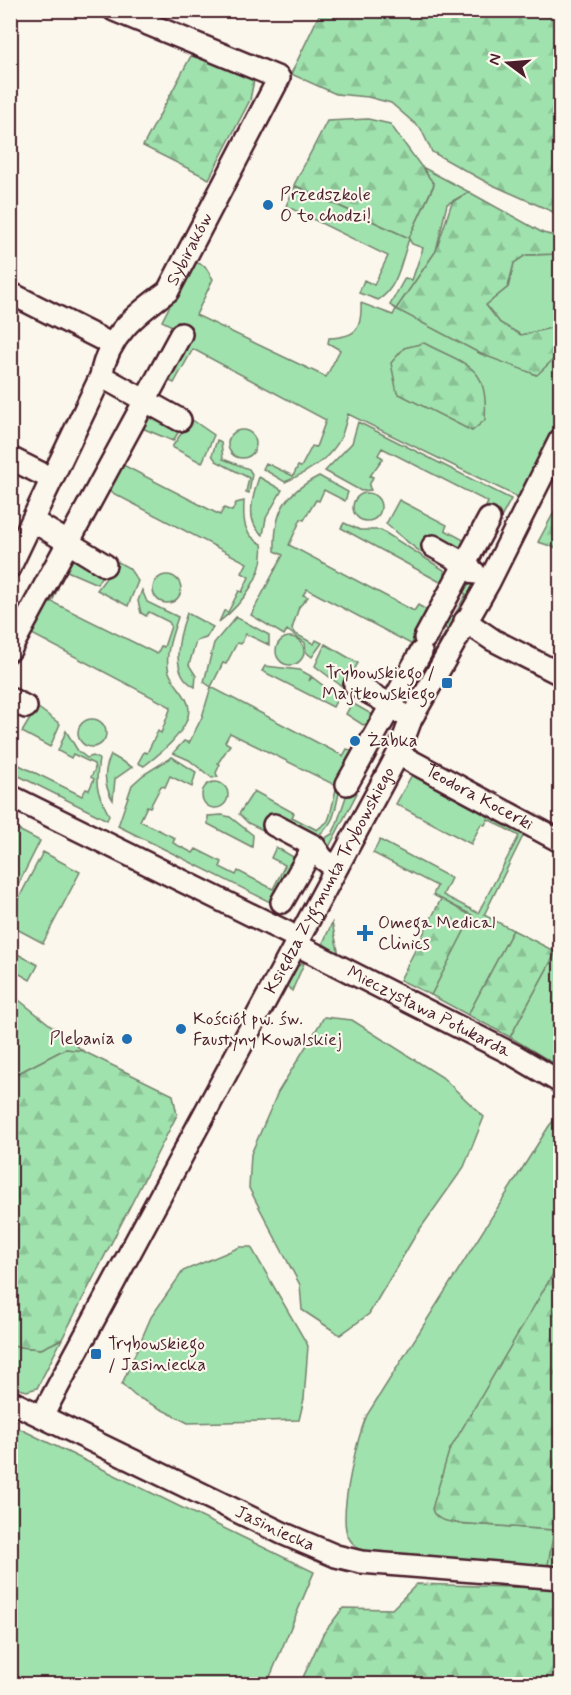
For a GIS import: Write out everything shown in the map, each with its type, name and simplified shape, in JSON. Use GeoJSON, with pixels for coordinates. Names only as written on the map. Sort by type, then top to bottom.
{"type":"FeatureCollection","features":[{"type":"Feature","properties":{"kind":"street","name":"Sybiraków"},"geometry":{"type":"LineString","coordinates":[[10,567],[101,376],[111,344],[138,312],[168,291],[279,78],[114,10]]}},
{"type":"Feature","properties":{"kind":"street"},"geometry":{"type":"LineString","coordinates":[[10,293],[111,344]]}},
{"type":"Feature","properties":{"kind":"street"},"geometry":{"type":"LineString","coordinates":[[10,650],[181,334]]}},
{"type":"Feature","properties":{"kind":"street"},"geometry":{"type":"LineString","coordinates":[[101,376],[180,420]]}},
{"type":"Feature","properties":{"kind":"street","name":"Księdza Zygmunta Trybowskiego"},"geometry":{"type":"LineString","coordinates":[[42,1416],[291,939],[336,868],[398,754],[411,719],[489,582],[561,440]]}},
{"type":"Feature","properties":{"kind":"street"},"geometry":{"type":"LineString","coordinates":[[10,458],[52,479]]}},
{"type":"Feature","properties":{"kind":"street"},"geometry":{"type":"LineString","coordinates":[[347,784],[489,519]]}},
{"type":"Feature","properties":{"kind":"street"},"geometry":{"type":"LineString","coordinates":[[33,521],[105,565]]}},
{"type":"Feature","properties":{"kind":"street"},"geometry":{"type":"LineString","coordinates":[[433,546],[465,564],[489,582]]}},
{"type":"Feature","properties":{"kind":"street"},"geometry":{"type":"LineString","coordinates":[[465,621],[493,640],[561,674]]}},
{"type":"Feature","properties":{"kind":"street"},"geometry":{"type":"LineString","coordinates":[[355,685],[411,719]]}},
{"type":"Feature","properties":{"kind":"street","name":"Teodora Kocerki"},"geometry":{"type":"LineString","coordinates":[[398,754],[561,841]]}},
{"type":"Feature","properties":{"kind":"street","name":"Mieczysława Połukarda"},"geometry":{"type":"LineString","coordinates":[[10,795],[514,1055],[561,1082]]}},
{"type":"Feature","properties":{"kind":"street"},"geometry":{"type":"LineString","coordinates":[[274,825],[314,846],[323,859],[336,868]]}},
{"type":"Feature","properties":{"kind":"street"},"geometry":{"type":"LineString","coordinates":[[282,903],[314,846]]}},
{"type":"Feature","properties":{"kind":"street","name":"Jasiniecka"},"geometry":{"type":"LineString","coordinates":[[10,1401],[336,1556],[360,1562],[561,1578]]}},
{"type":"Feature","properties":{"kind":"green space"},"geometry":{"type":"Polygon","coordinates":[[[321,11],[560,11],[560,215],[486,182],[432,152],[421,129],[391,103],[368,97],[336,94],[291,74],[321,11]]]}},
{"type":"Feature","properties":{"kind":"green space"},"geometry":{"type":"Polygon","coordinates":[[[191,56],[239,69],[254,80],[250,100],[209,179],[143,146],[191,56]]]}},
{"type":"Feature","properties":{"kind":"green space"},"geometry":{"type":"Polygon","coordinates":[[[368,119],[390,124],[434,184],[409,238],[294,185],[327,121],[368,119]]]}},
{"type":"Feature","properties":{"kind":"green space"},"geometry":{"type":"Polygon","coordinates":[[[422,167],[469,192],[447,204],[436,251],[396,309],[390,305],[405,278],[412,280],[423,248],[412,244],[409,239],[395,281],[385,295],[378,300],[359,293],[364,280],[374,285],[388,256],[286,206],[295,186],[409,238],[434,185],[422,167]]]}},
{"type":"Feature","properties":{"kind":"green space"},"geometry":{"type":"Polygon","coordinates":[[[469,192],[543,233],[560,237],[560,254],[526,255],[514,263],[508,287],[486,305],[500,323],[521,335],[560,326],[560,353],[537,375],[481,354],[396,309],[436,251],[452,202],[469,192]]]}},
{"type":"Feature","properties":{"kind":"green space"},"geometry":{"type":"Polygon","coordinates":[[[560,254],[560,326],[521,335],[500,323],[486,305],[508,287],[514,263],[526,255],[560,254]]]}},
{"type":"Feature","properties":{"kind":"green space"},"geometry":{"type":"Polygon","coordinates":[[[193,261],[205,266],[213,279],[196,315],[326,377],[340,350],[328,343],[329,338],[346,336],[356,330],[360,320],[361,303],[393,315],[396,309],[536,375],[560,353],[560,425],[522,499],[348,414],[341,437],[331,452],[309,470],[285,482],[263,469],[266,463],[293,476],[298,466],[301,467],[312,446],[316,447],[326,420],[193,349],[174,383],[163,378],[186,333],[162,321],[193,261]]]}},
{"type":"Feature","properties":{"kind":"green space"},"geometry":{"type":"Polygon","coordinates":[[[424,343],[463,363],[479,377],[485,402],[485,420],[472,431],[397,393],[391,363],[404,348],[424,343]]]}},
{"type":"Feature","properties":{"kind":"green space"},"geometry":{"type":"Polygon","coordinates":[[[142,410],[179,431],[173,441],[142,428],[131,444],[133,445],[123,465],[220,515],[224,508],[232,511],[236,503],[244,501],[248,531],[262,544],[260,566],[251,588],[219,622],[224,611],[228,612],[239,591],[242,592],[249,577],[242,573],[247,563],[105,489],[142,410]]]}},
{"type":"Feature","properties":{"kind":"green space"},"geometry":{"type":"Polygon","coordinates":[[[191,419],[214,435],[202,463],[172,447],[191,419]]]}},
{"type":"Feature","properties":{"kind":"green space"},"geometry":{"type":"Polygon","coordinates":[[[358,422],[511,499],[494,531],[489,511],[485,509],[488,502],[382,448],[378,455],[383,458],[370,476],[373,477],[369,486],[371,490],[361,491],[325,471],[352,443],[358,422]]]}},
{"type":"Feature","properties":{"kind":"green space"},"geometry":{"type":"Polygon","coordinates":[[[242,430],[252,434],[256,444],[252,454],[242,458],[232,454],[228,444],[232,434],[242,430]]]}},
{"type":"Feature","properties":{"kind":"green space"},"geometry":{"type":"Polygon","coordinates":[[[217,440],[221,442],[223,459],[249,469],[252,474],[249,493],[246,492],[249,478],[216,461],[212,455],[217,440]]]}},
{"type":"Feature","properties":{"kind":"green space"},"geometry":{"type":"Polygon","coordinates":[[[319,476],[348,492],[345,501],[324,490],[319,501],[316,500],[304,520],[301,519],[289,545],[414,611],[418,605],[427,610],[412,638],[418,641],[411,655],[406,653],[411,644],[307,589],[303,595],[308,597],[299,607],[292,629],[294,633],[314,644],[316,640],[322,643],[312,657],[306,652],[305,643],[287,630],[284,635],[251,615],[283,555],[275,551],[279,514],[289,497],[319,476]]]}},
{"type":"Feature","properties":{"kind":"green space"},"geometry":{"type":"Polygon","coordinates":[[[259,477],[282,490],[266,518],[263,535],[257,530],[252,516],[253,500],[259,477]]]}},
{"type":"Feature","properties":{"kind":"green space"},"geometry":{"type":"Polygon","coordinates":[[[367,493],[377,497],[381,507],[377,517],[367,521],[357,517],[353,507],[357,497],[367,493]]]}},
{"type":"Feature","properties":{"kind":"green space"},"geometry":{"type":"Polygon","coordinates":[[[399,500],[447,525],[445,530],[469,543],[465,551],[433,534],[422,553],[386,524],[399,500]]]}},
{"type":"Feature","properties":{"kind":"green space"},"geometry":{"type":"Polygon","coordinates":[[[560,501],[560,549],[538,542],[560,501]]]}},
{"type":"Feature","properties":{"kind":"green space"},"geometry":{"type":"Polygon","coordinates":[[[344,523],[360,530],[381,530],[444,570],[447,578],[443,588],[442,583],[341,528],[344,523]]]}},
{"type":"Feature","properties":{"kind":"green space"},"geometry":{"type":"Polygon","coordinates":[[[65,555],[102,575],[97,584],[67,571],[56,587],[58,588],[52,602],[157,654],[161,646],[164,647],[171,626],[169,622],[149,612],[146,616],[141,613],[138,601],[142,590],[147,602],[178,617],[170,644],[168,665],[171,676],[186,699],[189,708],[188,718],[168,746],[144,766],[138,763],[144,752],[147,753],[158,731],[161,733],[171,707],[30,633],[65,555]]]}},
{"type":"Feature","properties":{"kind":"green space"},"geometry":{"type":"Polygon","coordinates":[[[118,562],[129,568],[138,581],[128,606],[97,590],[118,562]]]}},
{"type":"Feature","properties":{"kind":"green space"},"geometry":{"type":"Polygon","coordinates":[[[167,575],[177,579],[181,589],[177,599],[167,603],[157,599],[153,589],[157,579],[167,575]]]}},
{"type":"Feature","properties":{"kind":"green space"},"geometry":{"type":"Polygon","coordinates":[[[467,581],[475,583],[407,702],[427,666],[419,661],[426,648],[434,652],[447,630],[443,624],[449,615],[454,616],[466,594],[460,591],[467,581]]]}},
{"type":"Feature","properties":{"kind":"green space"},"geometry":{"type":"Polygon","coordinates":[[[187,613],[213,627],[206,638],[196,641],[189,665],[196,676],[195,687],[181,673],[178,663],[179,642],[187,613]]]}},
{"type":"Feature","properties":{"kind":"green space"},"geometry":{"type":"Polygon","coordinates":[[[236,617],[269,635],[269,645],[246,634],[241,644],[237,643],[226,664],[223,663],[211,687],[204,682],[214,643],[236,617]]]}},
{"type":"Feature","properties":{"kind":"green space"},"geometry":{"type":"Polygon","coordinates":[[[290,637],[300,641],[304,651],[300,661],[290,665],[280,661],[276,651],[280,641],[290,637]]]}},
{"type":"Feature","properties":{"kind":"green space"},"geometry":{"type":"Polygon","coordinates":[[[325,644],[358,663],[344,688],[315,666],[325,644]]]}},
{"type":"Feature","properties":{"kind":"green space"},"geometry":{"type":"Polygon","coordinates":[[[265,666],[300,670],[311,676],[309,681],[312,677],[338,697],[333,707],[262,671],[265,666]]]}},
{"type":"Feature","properties":{"kind":"green space"},"geometry":{"type":"Polygon","coordinates":[[[211,687],[343,756],[347,749],[355,752],[342,783],[335,812],[329,824],[317,836],[273,816],[265,831],[248,823],[239,814],[254,791],[294,813],[292,817],[317,830],[328,820],[337,786],[230,733],[225,742],[230,745],[218,763],[220,764],[216,773],[218,777],[212,778],[189,760],[173,753],[184,741],[189,743],[202,717],[211,687]]]}},
{"type":"Feature","properties":{"kind":"green space"},"geometry":{"type":"Polygon","coordinates":[[[352,703],[373,715],[369,723],[363,725],[346,714],[352,703]]]}},
{"type":"Feature","properties":{"kind":"green space"},"geometry":{"type":"Polygon","coordinates":[[[37,707],[60,724],[50,747],[22,732],[37,707]]]}},
{"type":"Feature","properties":{"kind":"green space"},"geometry":{"type":"Polygon","coordinates":[[[92,719],[102,723],[106,733],[102,743],[92,747],[82,743],[78,733],[82,723],[92,719]]]}},
{"type":"Feature","properties":{"kind":"green space"},"geometry":{"type":"Polygon","coordinates":[[[66,731],[78,751],[87,758],[93,756],[99,759],[98,788],[109,815],[107,820],[11,772],[11,761],[82,796],[86,789],[89,790],[94,779],[91,777],[95,769],[94,764],[73,754],[71,758],[58,751],[66,731]]]}},
{"type":"Feature","properties":{"kind":"green space"},"geometry":{"type":"Polygon","coordinates":[[[111,755],[132,767],[115,779],[113,800],[107,789],[105,778],[111,755]]]}},
{"type":"Feature","properties":{"kind":"green space"},"geometry":{"type":"Polygon","coordinates":[[[172,757],[196,772],[192,787],[170,776],[165,787],[161,786],[150,807],[147,806],[140,821],[175,838],[173,843],[193,853],[196,849],[222,862],[220,867],[236,875],[238,871],[273,889],[285,865],[271,858],[276,847],[295,858],[274,904],[118,826],[132,785],[143,775],[172,757]]]}},
{"type":"Feature","properties":{"kind":"green space"},"geometry":{"type":"Polygon","coordinates":[[[414,771],[525,832],[484,915],[513,930],[468,1015],[431,995],[472,915],[433,895],[437,886],[373,853],[380,840],[451,878],[443,895],[478,913],[519,836],[488,819],[485,825],[481,824],[471,844],[396,804],[414,771]]]}},
{"type":"Feature","properties":{"kind":"green space"},"geometry":{"type":"Polygon","coordinates":[[[215,782],[224,786],[228,795],[224,804],[215,808],[206,804],[202,795],[206,786],[215,782]]]}},
{"type":"Feature","properties":{"kind":"green space"},"geometry":{"type":"Polygon","coordinates":[[[349,788],[357,793],[327,851],[319,842],[332,834],[349,788]]]}},
{"type":"Feature","properties":{"kind":"green space"},"geometry":{"type":"Polygon","coordinates":[[[208,816],[230,817],[253,835],[252,847],[208,824],[208,816]]]}},
{"type":"Feature","properties":{"kind":"green space"},"geometry":{"type":"Polygon","coordinates":[[[11,826],[40,841],[11,899],[11,826]]]}},
{"type":"Feature","properties":{"kind":"green space"},"geometry":{"type":"Polygon","coordinates":[[[43,852],[80,872],[43,943],[11,926],[10,915],[43,852]]]}},
{"type":"Feature","properties":{"kind":"green space"},"geometry":{"type":"Polygon","coordinates":[[[441,899],[472,916],[431,995],[400,980],[441,899]]]}},
{"type":"Feature","properties":{"kind":"green space"},"geometry":{"type":"Polygon","coordinates":[[[332,923],[339,955],[323,943],[332,923]]]}},
{"type":"Feature","properties":{"kind":"green space"},"geometry":{"type":"Polygon","coordinates":[[[513,930],[556,952],[510,1037],[468,1015],[513,930]]]}},
{"type":"Feature","properties":{"kind":"green space"},"geometry":{"type":"Polygon","coordinates":[[[10,950],[38,965],[30,980],[11,969],[10,950]]]}},
{"type":"Feature","properties":{"kind":"green space"},"geometry":{"type":"Polygon","coordinates":[[[556,952],[560,954],[560,1063],[553,1063],[510,1037],[556,952]]]}},
{"type":"Feature","properties":{"kind":"green space"},"geometry":{"type":"Polygon","coordinates":[[[305,961],[292,991],[285,984],[295,967],[305,961]]]}},
{"type":"Feature","properties":{"kind":"green space"},"geometry":{"type":"Polygon","coordinates":[[[10,993],[83,1051],[65,1049],[11,1077],[10,993]]]}},
{"type":"Feature","properties":{"kind":"green space"},"geometry":{"type":"Polygon","coordinates":[[[324,1017],[352,1020],[442,1077],[484,1117],[464,1167],[415,1236],[369,1314],[340,1335],[302,1310],[300,1285],[249,1188],[251,1154],[278,1092],[324,1017]]]}},
{"type":"Feature","properties":{"kind":"green space"},"geometry":{"type":"Polygon","coordinates":[[[65,1049],[83,1051],[173,1095],[177,1115],[62,1339],[41,1349],[11,1346],[11,1077],[65,1049]]]}},
{"type":"Feature","properties":{"kind":"green space"},"geometry":{"type":"Polygon","coordinates":[[[560,1113],[560,1263],[456,1523],[555,1530],[548,1570],[366,1555],[349,1538],[345,1519],[351,1472],[367,1415],[549,1126],[560,1113]]]}},
{"type":"Feature","properties":{"kind":"green space"},"geometry":{"type":"Polygon","coordinates":[[[240,1247],[251,1247],[308,1346],[304,1399],[299,1420],[188,1423],[135,1396],[122,1384],[151,1317],[183,1271],[240,1247]]]}},
{"type":"Feature","properties":{"kind":"green space"},"geometry":{"type":"Polygon","coordinates":[[[560,1262],[560,1684],[300,1684],[323,1634],[343,1608],[392,1609],[417,1584],[544,1588],[554,1530],[456,1523],[438,1518],[432,1509],[449,1451],[560,1262]]]}},
{"type":"Feature","properties":{"kind":"green space"},"geometry":{"type":"Polygon","coordinates":[[[62,1339],[37,1388],[27,1391],[11,1387],[10,1346],[41,1349],[62,1339]]]}},
{"type":"Feature","properties":{"kind":"green space"},"geometry":{"type":"Polygon","coordinates":[[[10,1424],[314,1572],[267,1684],[11,1684],[10,1424]]]}},
{"type":"Feature","properties":{"kind":"place","name":"Przedszkole O to chodzi!"},"geometry":{"type":"Point","coordinates":[268,205]}},
{"type":"Feature","properties":{"kind":"place","name":"Trybowskiego / Majtkowskiego"},"geometry":{"type":"Point","coordinates":[447,683]}},
{"type":"Feature","properties":{"kind":"place","name":"Żabka"},"geometry":{"type":"Point","coordinates":[355,741]}},
{"type":"Feature","properties":{"kind":"place","name":"Omega Medical Clinics"},"geometry":{"type":"Point","coordinates":[365,933]}},
{"type":"Feature","properties":{"kind":"place","name":"Kościół pw. św. Faustyny Kowalskiej"},"geometry":{"type":"Point","coordinates":[181,1029]}},
{"type":"Feature","properties":{"kind":"place","name":"Plebania"},"geometry":{"type":"Point","coordinates":[127,1039]}},
{"type":"Feature","properties":{"kind":"place","name":"Trybowskiego / Jasiniecka"},"geometry":{"type":"Point","coordinates":[96,1354]}}]}
